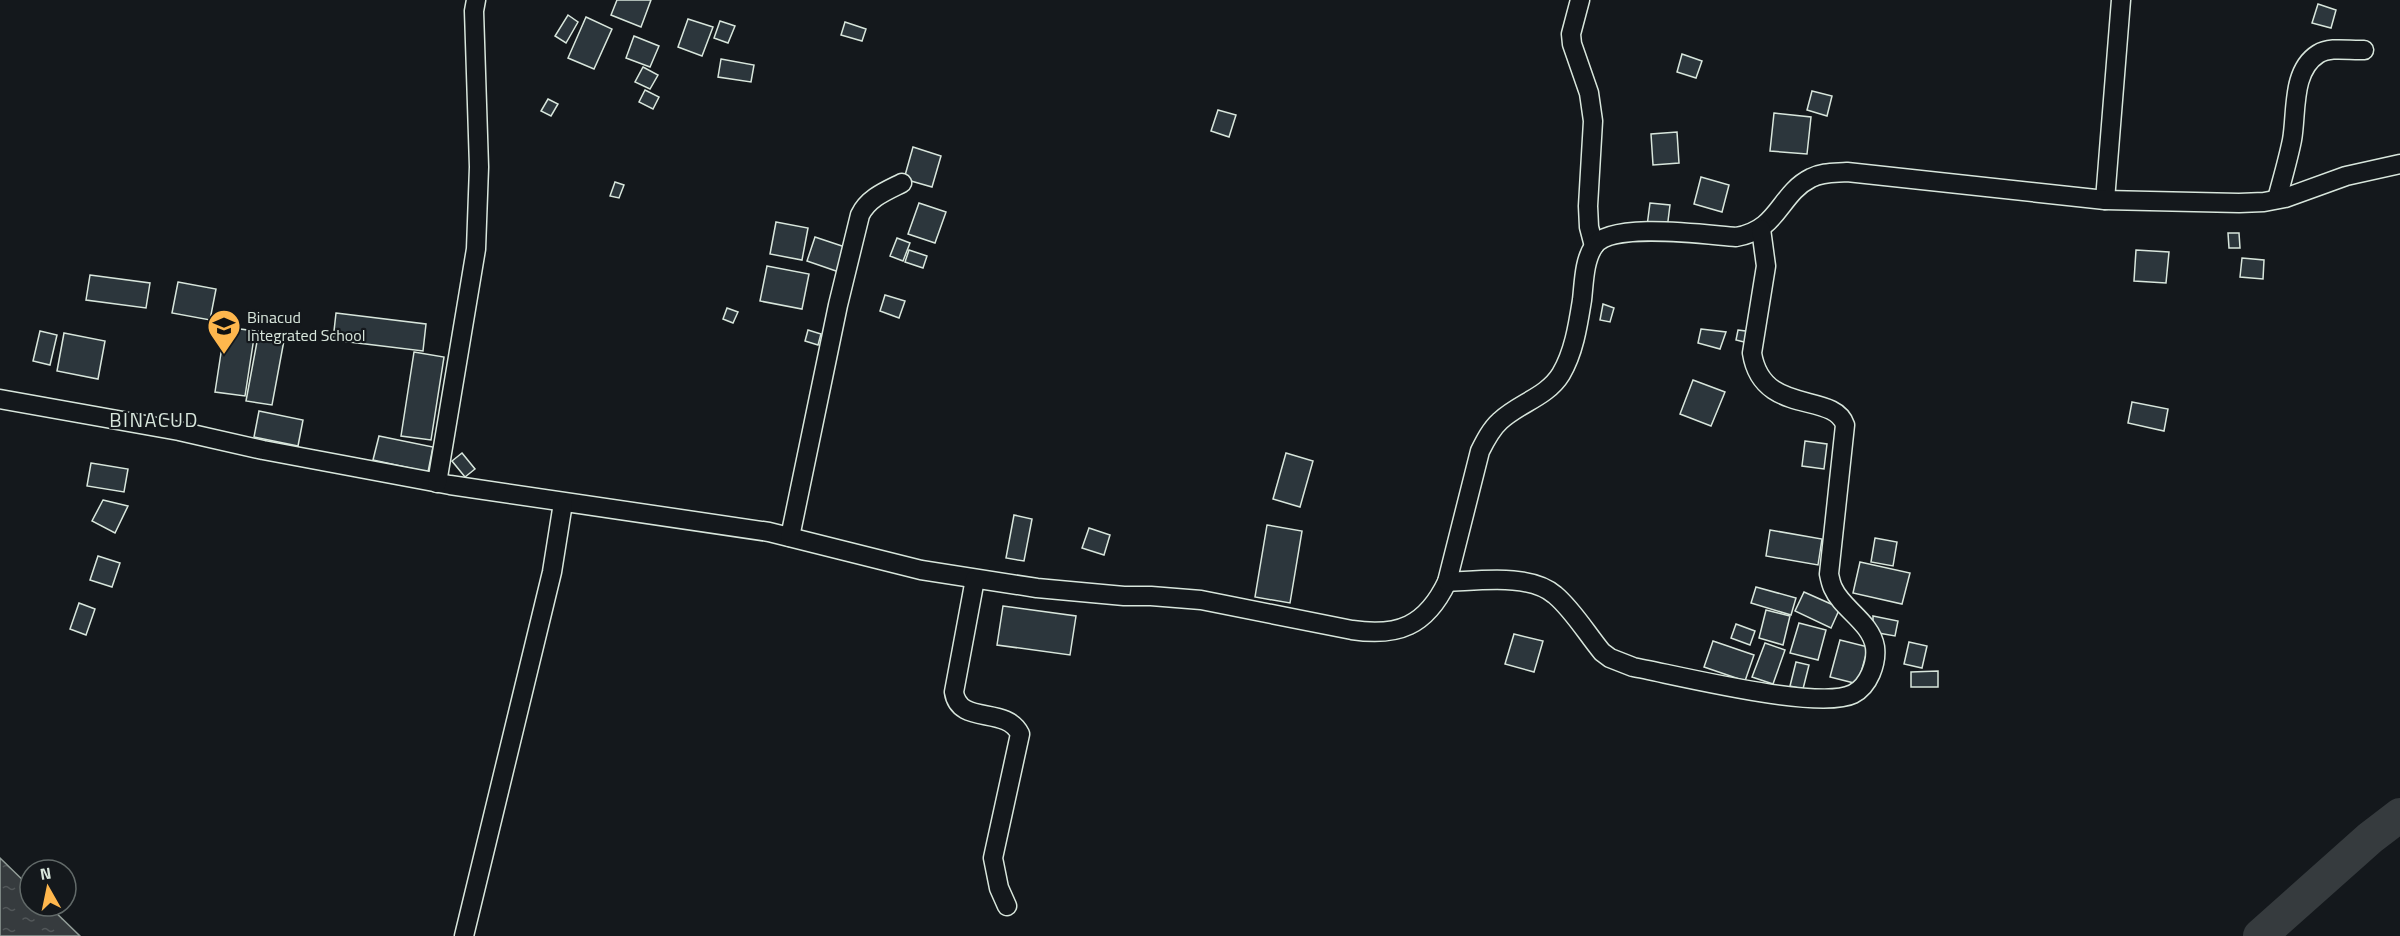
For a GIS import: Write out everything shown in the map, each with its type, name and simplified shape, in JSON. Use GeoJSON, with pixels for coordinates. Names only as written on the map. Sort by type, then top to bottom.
{"type":"FeatureCollection","features":[{"type":"Feature","properties":{"kind":"street"},"geometry":{"type":"LineString","coordinates":[[437,483],[476,249],[479,195],[474,11],[476,0]]}},
{"type":"Feature","properties":{"kind":"street"},"geometry":{"type":"LineString","coordinates":[[1580,0],[1571,34],[1572,44],[1589,93],[1593,121],[1588,206],[1589,227],[1594,246]]}},
{"type":"Feature","properties":{"kind":"street"},"geometry":{"type":"LineString","coordinates":[[2105,200],[2121,0]]}},
{"type":"Feature","properties":{"kind":"street"},"geometry":{"type":"LineString","coordinates":[[2277,199],[2292,137],[2298,87],[2302,75],[2317,55],[2327,51],[2364,50]]}},
{"type":"Feature","properties":{"kind":"street"},"geometry":{"type":"LineString","coordinates":[[0,399],[179,431],[263,450],[437,483],[738,527],[790,537],[921,570],[1037,588],[1201,600],[1369,633],[1391,631],[1415,623],[1432,609],[1447,582],[1480,452],[1489,434],[1498,422],[1546,392],[1559,377],[1569,360],[1588,261],[1594,246],[1601,240],[1627,232],[1736,237],[1749,235],[1761,229],[1804,182],[1827,173],[1847,172],[2105,200],[2239,203],[2277,199],[2346,176],[2400,164]]}},
{"type":"Feature","properties":{"kind":"street"},"geometry":{"type":"LineString","coordinates":[[790,537],[838,305],[860,215],[876,196],[902,183]]}},
{"type":"Feature","properties":{"kind":"street"},"geometry":{"type":"LineString","coordinates":[[1447,582],[1487,580],[1537,585],[1555,595],[1602,652],[1610,658],[1633,667],[1783,696],[1842,697],[1854,694],[1861,688],[1873,667],[1875,644],[1869,632],[1833,589],[1829,574],[1845,425],[1841,417],[1831,411],[1781,395],[1759,378],[1752,353],[1766,267],[1761,229]]}},
{"type":"Feature","properties":{"kind":"street"},"geometry":{"type":"LineString","coordinates":[[464,936],[552,572],[563,503]]}},
{"type":"Feature","properties":{"kind":"street"},"geometry":{"type":"LineString","coordinates":[[975,579],[954,692],[956,702],[962,708],[1009,720],[1020,734],[993,858],[999,888],[1007,906]]}},
{"type":"Feature","properties":{"kind":"water"},"geometry":{"type":"Polygon","coordinates":[[[0,858],[18,875],[18,918],[61,918],[80,936],[0,936],[0,858]]]}},
{"type":"Feature","properties":{"kind":"building"},"geometry":{"type":"Polygon","coordinates":[[[617,0],[651,0],[641,27],[611,15],[617,0]]]}},
{"type":"Feature","properties":{"kind":"building"},"geometry":{"type":"Polygon","coordinates":[[[2318,4],[2336,10],[2331,28],[2312,23],[2318,4]]]}},
{"type":"Feature","properties":{"kind":"building"},"geometry":{"type":"Polygon","coordinates":[[[568,15],[578,22],[566,43],[555,36],[568,15]]]}},
{"type":"Feature","properties":{"kind":"building"},"geometry":{"type":"Polygon","coordinates":[[[586,17],[612,29],[594,69],[568,58],[586,17]]]}},
{"type":"Feature","properties":{"kind":"building"},"geometry":{"type":"Polygon","coordinates":[[[688,19],[713,27],[702,56],[678,47],[688,19]]]}},
{"type":"Feature","properties":{"kind":"building"},"geometry":{"type":"Polygon","coordinates":[[[720,21],[735,26],[728,43],[714,38],[720,21]]]}},
{"type":"Feature","properties":{"kind":"building"},"geometry":{"type":"Polygon","coordinates":[[[845,22],[866,29],[862,41],[841,35],[845,22]]]}},
{"type":"Feature","properties":{"kind":"building"},"geometry":{"type":"Polygon","coordinates":[[[634,36],[659,46],[650,67],[626,58],[634,36]]]}},
{"type":"Feature","properties":{"kind":"building"},"geometry":{"type":"Polygon","coordinates":[[[1682,54],[1702,61],[1696,78],[1677,72],[1682,54]]]}},
{"type":"Feature","properties":{"kind":"building"},"geometry":{"type":"Polygon","coordinates":[[[721,59],[754,65],[751,82],[718,77],[721,59]]]}},
{"type":"Feature","properties":{"kind":"building"},"geometry":{"type":"Polygon","coordinates":[[[643,67],[658,75],[650,89],[635,82],[643,67]]]}},
{"type":"Feature","properties":{"kind":"building"},"geometry":{"type":"Polygon","coordinates":[[[645,90],[659,97],[653,109],[639,102],[645,90]]]}},
{"type":"Feature","properties":{"kind":"building"},"geometry":{"type":"Polygon","coordinates":[[[1812,91],[1832,96],[1827,116],[1807,110],[1812,91]]]}},
{"type":"Feature","properties":{"kind":"building"},"geometry":{"type":"Polygon","coordinates":[[[548,99],[558,104],[551,116],[541,111],[548,99]]]}},
{"type":"Feature","properties":{"kind":"building"},"geometry":{"type":"Polygon","coordinates":[[[1218,110],[1236,115],[1229,137],[1211,131],[1218,110]]]}},
{"type":"Feature","properties":{"kind":"building"},"geometry":{"type":"Polygon","coordinates":[[[1774,113],[1811,117],[1807,154],[1770,151],[1774,113]]]}},
{"type":"Feature","properties":{"kind":"building"},"geometry":{"type":"Polygon","coordinates":[[[1677,132],[1679,163],[1653,165],[1651,134],[1677,132]]]}},
{"type":"Feature","properties":{"kind":"building"},"geometry":{"type":"Polygon","coordinates":[[[913,147],[941,156],[932,187],[904,179],[913,147]]]}},
{"type":"Feature","properties":{"kind":"building"},"geometry":{"type":"Polygon","coordinates":[[[1701,177],[1729,185],[1722,212],[1694,204],[1701,177]]]}},
{"type":"Feature","properties":{"kind":"building"},"geometry":{"type":"Polygon","coordinates":[[[615,182],[624,185],[619,198],[610,196],[615,182]]]}},
{"type":"Feature","properties":{"kind":"building"},"geometry":{"type":"Polygon","coordinates":[[[919,203],[946,212],[935,243],[908,234],[919,203]]]}},
{"type":"Feature","properties":{"kind":"building"},"geometry":{"type":"Polygon","coordinates":[[[1650,203],[1670,205],[1667,229],[1647,226],[1650,203]]]}},
{"type":"Feature","properties":{"kind":"building"},"geometry":{"type":"Polygon","coordinates":[[[776,222],[808,228],[802,260],[770,254],[776,222]]]}},
{"type":"Feature","properties":{"kind":"building"},"geometry":{"type":"Polygon","coordinates":[[[2228,233],[2239,233],[2240,248],[2229,248],[2228,233]]]}},
{"type":"Feature","properties":{"kind":"building"},"geometry":{"type":"Polygon","coordinates":[[[815,237],[848,248],[839,272],[807,261],[815,237]]]}},
{"type":"Feature","properties":{"kind":"building"},"geometry":{"type":"Polygon","coordinates":[[[897,238],[910,243],[903,261],[890,256],[897,238]]]}},
{"type":"Feature","properties":{"kind":"building"},"geometry":{"type":"Polygon","coordinates":[[[909,250],[927,256],[923,268],[905,262],[909,250]]]}},
{"type":"Feature","properties":{"kind":"building"},"geometry":{"type":"Polygon","coordinates":[[[2136,250],[2169,252],[2166,283],[2134,281],[2136,250]]]}},
{"type":"Feature","properties":{"kind":"building"},"geometry":{"type":"Polygon","coordinates":[[[2242,258],[2264,260],[2263,279],[2240,277],[2242,258]]]}},
{"type":"Feature","properties":{"kind":"building"},"geometry":{"type":"Polygon","coordinates":[[[767,266],[809,274],[802,309],[760,301],[767,266]]]}},
{"type":"Feature","properties":{"kind":"building"},"geometry":{"type":"Polygon","coordinates":[[[90,275],[150,283],[146,308],[86,300],[90,275]]]}},
{"type":"Feature","properties":{"kind":"building"},"geometry":{"type":"Polygon","coordinates":[[[178,282],[216,289],[210,320],[172,313],[178,282]]]}},
{"type":"Feature","properties":{"kind":"building"},"geometry":{"type":"Polygon","coordinates":[[[885,295],[905,301],[899,318],[880,311],[885,295]]]}},
{"type":"Feature","properties":{"kind":"building"},"geometry":{"type":"Polygon","coordinates":[[[1603,304],[1614,308],[1610,322],[1600,320],[1603,304]]]}},
{"type":"Feature","properties":{"kind":"building"},"geometry":{"type":"Polygon","coordinates":[[[727,308],[738,312],[733,323],[723,319],[727,308]]]}},
{"type":"Feature","properties":{"kind":"building"},"geometry":{"type":"Polygon","coordinates":[[[336,313],[426,324],[423,351],[333,340],[336,313]]]}},
{"type":"Feature","properties":{"kind":"building"},"geometry":{"type":"Polygon","coordinates":[[[225,327],[255,331],[245,396],[215,392],[225,327]]]}},
{"type":"Feature","properties":{"kind":"building"},"geometry":{"type":"Polygon","coordinates":[[[1701,329],[1726,332],[1720,349],[1698,343],[1701,329]]]}},
{"type":"Feature","properties":{"kind":"building"},"geometry":{"type":"Polygon","coordinates":[[[808,330],[821,334],[818,345],[805,341],[808,330]]]}},
{"type":"Feature","properties":{"kind":"building"},"geometry":{"type":"Polygon","coordinates":[[[1738,330],[1753,332],[1752,344],[1736,340],[1738,330]]]}},
{"type":"Feature","properties":{"kind":"building"},"geometry":{"type":"Polygon","coordinates":[[[40,331],[57,335],[50,365],[33,361],[40,331]]]}},
{"type":"Feature","properties":{"kind":"building"},"geometry":{"type":"Polygon","coordinates":[[[259,331],[285,335],[272,405],[246,401],[259,331]]]}},
{"type":"Feature","properties":{"kind":"building"},"geometry":{"type":"Polygon","coordinates":[[[64,333],[105,341],[98,379],[57,371],[64,333]]]}},
{"type":"Feature","properties":{"kind":"building"},"geometry":{"type":"Polygon","coordinates":[[[414,352],[444,357],[431,440],[401,436],[414,352]]]}},
{"type":"Feature","properties":{"kind":"building"},"geometry":{"type":"Polygon","coordinates":[[[1693,380],[1725,392],[1711,426],[1680,414],[1693,380]]]}},
{"type":"Feature","properties":{"kind":"building"},"geometry":{"type":"Polygon","coordinates":[[[2132,402],[2168,409],[2164,431],[2128,423],[2132,402]]]}},
{"type":"Feature","properties":{"kind":"building"},"geometry":{"type":"Polygon","coordinates":[[[259,411],[303,420],[298,446],[254,437],[259,411]]]}},
{"type":"Feature","properties":{"kind":"building"},"geometry":{"type":"Polygon","coordinates":[[[379,436],[433,447],[428,472],[373,460],[379,436]]]}},
{"type":"Feature","properties":{"kind":"building"},"geometry":{"type":"Polygon","coordinates":[[[1805,441],[1827,444],[1824,469],[1802,466],[1805,441]]]}},
{"type":"Feature","properties":{"kind":"building"},"geometry":{"type":"Polygon","coordinates":[[[462,453],[475,469],[465,477],[452,461],[462,453]]]}},
{"type":"Feature","properties":{"kind":"building"},"geometry":{"type":"Polygon","coordinates":[[[1286,453],[1313,461],[1300,507],[1273,499],[1286,453]]]}},
{"type":"Feature","properties":{"kind":"building"},"geometry":{"type":"Polygon","coordinates":[[[91,463],[128,469],[124,492],[87,486],[91,463]]]}},
{"type":"Feature","properties":{"kind":"building"},"geometry":{"type":"Polygon","coordinates":[[[103,500],[128,506],[115,533],[92,521],[103,500]]]}},
{"type":"Feature","properties":{"kind":"building"},"geometry":{"type":"Polygon","coordinates":[[[1014,515],[1032,519],[1024,561],[1006,558],[1014,515]]]}},
{"type":"Feature","properties":{"kind":"building"},"geometry":{"type":"Polygon","coordinates":[[[1267,525],[1302,531],[1290,603],[1255,597],[1267,525]]]}},
{"type":"Feature","properties":{"kind":"building"},"geometry":{"type":"Polygon","coordinates":[[[1089,528],[1110,535],[1104,555],[1082,548],[1089,528]]]}},
{"type":"Feature","properties":{"kind":"building"},"geometry":{"type":"Polygon","coordinates":[[[1770,530],[1822,539],[1818,565],[1766,556],[1770,530]]]}},
{"type":"Feature","properties":{"kind":"building"},"geometry":{"type":"Polygon","coordinates":[[[1875,538],[1897,542],[1893,566],[1871,562],[1875,538]]]}},
{"type":"Feature","properties":{"kind":"building"},"geometry":{"type":"Polygon","coordinates":[[[98,556],[120,563],[112,587],[90,580],[98,556]]]}},
{"type":"Feature","properties":{"kind":"building"},"geometry":{"type":"Polygon","coordinates":[[[1860,562],[1910,573],[1902,604],[1853,593],[1860,562]]]}},
{"type":"Feature","properties":{"kind":"building"},"geometry":{"type":"Polygon","coordinates":[[[1756,587],[1796,598],[1791,615],[1751,603],[1756,587]]]}},
{"type":"Feature","properties":{"kind":"building"},"geometry":{"type":"Polygon","coordinates":[[[1804,592],[1840,608],[1831,628],[1795,611],[1804,592]]]}},
{"type":"Feature","properties":{"kind":"building"},"geometry":{"type":"Polygon","coordinates":[[[79,603],[95,609],[86,635],[70,629],[79,603]]]}},
{"type":"Feature","properties":{"kind":"building"},"geometry":{"type":"Polygon","coordinates":[[[1003,606],[1076,616],[1070,655],[997,645],[1003,606]]]}},
{"type":"Feature","properties":{"kind":"building"},"geometry":{"type":"Polygon","coordinates":[[[1766,610],[1790,616],[1783,645],[1759,638],[1766,610]]]}},
{"type":"Feature","properties":{"kind":"building"},"geometry":{"type":"Polygon","coordinates":[[[1873,616],[1898,621],[1895,636],[1873,632],[1873,616]]]}},
{"type":"Feature","properties":{"kind":"building"},"geometry":{"type":"Polygon","coordinates":[[[1799,623],[1826,630],[1818,660],[1790,653],[1799,623]]]}},
{"type":"Feature","properties":{"kind":"building"},"geometry":{"type":"Polygon","coordinates":[[[1736,624],[1755,631],[1750,645],[1731,638],[1736,624]]]}},
{"type":"Feature","properties":{"kind":"building"},"geometry":{"type":"Polygon","coordinates":[[[1514,634],[1543,641],[1534,672],[1505,664],[1514,634]]]}},
{"type":"Feature","properties":{"kind":"building"},"geometry":{"type":"Polygon","coordinates":[[[1840,640],[1868,647],[1858,684],[1830,677],[1840,640]]]}},
{"type":"Feature","properties":{"kind":"building"},"geometry":{"type":"Polygon","coordinates":[[[1713,641],[1754,655],[1745,681],[1704,667],[1713,641]]]}},
{"type":"Feature","properties":{"kind":"building"},"geometry":{"type":"Polygon","coordinates":[[[1909,642],[1927,646],[1922,668],[1904,664],[1909,642]]]}},
{"type":"Feature","properties":{"kind":"building"},"geometry":{"type":"Polygon","coordinates":[[[1765,643],[1785,650],[1773,684],[1752,677],[1765,643]]]}},
{"type":"Feature","properties":{"kind":"building"},"geometry":{"type":"Polygon","coordinates":[[[1796,662],[1809,665],[1803,689],[1790,686],[1796,662]]]}},
{"type":"Feature","properties":{"kind":"building"},"geometry":{"type":"Polygon","coordinates":[[[1938,671],[1938,687],[1911,687],[1911,672],[1938,671]]]}},
{"type":"Feature","properties":{"kind":"waterway"},"geometry":{"type":"LineString","coordinates":[[2260,936],[2370,838],[2400,815]]}},
{"type":"Feature","properties":{"kind":"place","name":"Binacud Integrated School"},"geometry":{"type":"Point","coordinates":[224,355]}},
{"type":"Feature","properties":{"kind":"district","name":"BINACUD"},"geometry":{"type":"Point","coordinates":[154,419]}}]}
